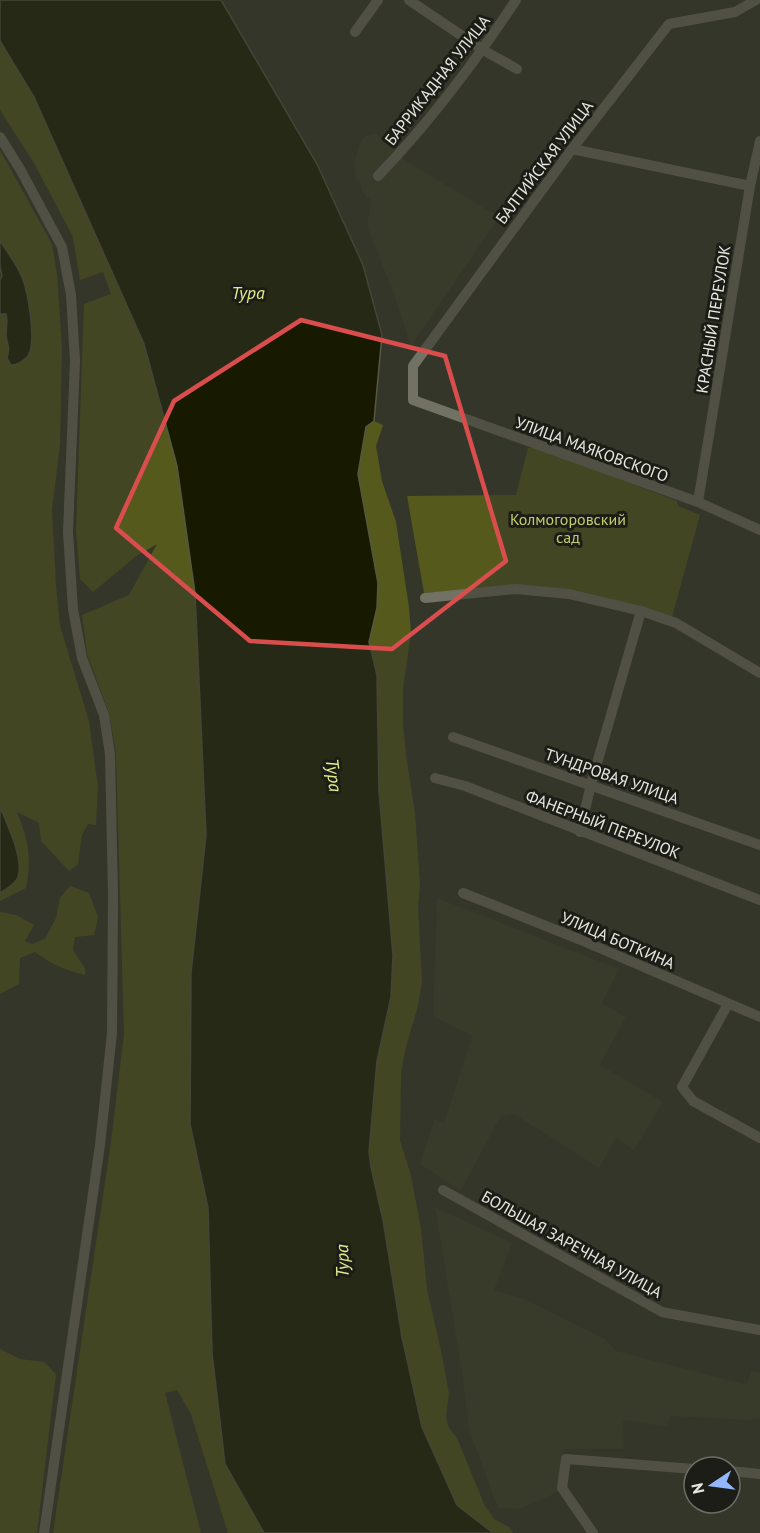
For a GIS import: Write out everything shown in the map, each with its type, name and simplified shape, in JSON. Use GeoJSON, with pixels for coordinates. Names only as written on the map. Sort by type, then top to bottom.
{"type":"FeatureCollection","features":[{"type":"Feature","properties":{"kind":"street"},"geometry":{"type":"LineString","coordinates":[[355,32],[378,0]]}},
{"type":"Feature","properties":{"kind":"street"},"geometry":{"type":"LineString","coordinates":[[409,0],[483,50],[518,69]]}},
{"type":"Feature","properties":{"kind":"street","name":"БАРРИКАДНАЯ УЛИЦА"},"geometry":{"type":"LineString","coordinates":[[378,176],[404,149],[483,50],[516,0]]}},
{"type":"Feature","properties":{"kind":"street","name":"БАЛТИЙСКАЯ УЛИЦА"},"geometry":{"type":"LineString","coordinates":[[413,400],[413,366],[572,149],[669,24],[735,12],[756,0]]}},
{"type":"Feature","properties":{"kind":"street"},"geometry":{"type":"LineString","coordinates":[[0,137],[62,247],[69,286],[75,360],[68,532],[73,609],[82,658],[104,715],[110,754],[113,894],[112,1032],[99,1145],[44,1533]]}},
{"type":"Feature","properties":{"kind":"street","name":"КРАСНЫЙ ПЕРЕУЛОК"},"geometry":{"type":"LineString","coordinates":[[698,502],[750,186],[760,141]]}},
{"type":"Feature","properties":{"kind":"street"},"geometry":{"type":"LineString","coordinates":[[572,149],[750,186]]}},
{"type":"Feature","properties":{"kind":"street","name":"УЛИЦА МАЯКОВСКОГО"},"geometry":{"type":"LineString","coordinates":[[413,400],[698,502],[760,530]]}},
{"type":"Feature","properties":{"kind":"street"},"geometry":{"type":"LineString","coordinates":[[425,598],[516,589],[569,594],[641,611],[676,623],[760,673]]}},
{"type":"Feature","properties":{"kind":"street"},"geometry":{"type":"LineString","coordinates":[[580,832],[591,784],[641,611]]}},
{"type":"Feature","properties":{"kind":"street","name":"ТУНДРОВАЯ УЛИЦА"},"geometry":{"type":"LineString","coordinates":[[453,737],[760,845]]}},
{"type":"Feature","properties":{"kind":"street","name":"ФАНЕРНЫЙ ПЕРЕУЛОК"},"geometry":{"type":"LineString","coordinates":[[435,778],[465,786],[760,900]]}},
{"type":"Feature","properties":{"kind":"street","name":"УЛИЦА БОТКИНА"},"geometry":{"type":"LineString","coordinates":[[463,893],[581,939],[760,1017]]}},
{"type":"Feature","properties":{"kind":"street"},"geometry":{"type":"LineString","coordinates":[[728,1004],[682,1086],[693,1101],[760,1138]]}},
{"type":"Feature","properties":{"kind":"street","name":"БОЛЬШАЯ ЗАРЕЧНАЯ УЛИЦА"},"geometry":{"type":"LineString","coordinates":[[444,1190],[662,1312],[760,1330]]}},
{"type":"Feature","properties":{"kind":"street"},"geometry":{"type":"LineString","coordinates":[[593,1533],[562,1488],[566,1459],[682,1468]]}},
{"type":"Feature","properties":{"kind":"street"},"geometry":{"type":"LineString","coordinates":[[742,1472],[760,1474]]}},
{"type":"Feature","properties":{"kind":"highlighted area"},"geometry":{"type":"Polygon","coordinates":[[[301,320],[445,356],[506,561],[392,649],[250,641],[116,528],[174,401],[301,320]]]}},
{"type":"Feature","properties":{"kind":"shaded area"},"geometry":{"type":"Polygon","coordinates":[[[376,133],[406,161],[499,217],[411,346],[395,297],[367,226],[371,200],[362,192],[360,181],[356,179],[354,166],[359,146],[365,136],[376,133]]]}},
{"type":"Feature","properties":{"kind":"shaded area"},"geometry":{"type":"Polygon","coordinates":[[[437,898],[619,969],[602,1003],[626,1017],[600,1065],[663,1102],[634,1150],[616,1138],[599,1168],[514,1114],[500,1117],[461,1191],[420,1164],[435,1119],[444,1123],[472,1036],[433,1016],[437,898]]]}},
{"type":"Feature","properties":{"kind":"shaded area"},"geometry":{"type":"Polygon","coordinates":[[[435,1207],[512,1243],[494,1290],[524,1299],[605,1339],[616,1351],[747,1385],[751,1371],[760,1373],[760,1418],[748,1420],[670,1416],[667,1427],[623,1420],[624,1449],[564,1449],[558,1492],[520,1509],[498,1508],[469,1429],[435,1207]]]}},
{"type":"Feature","properties":{"kind":"green space"},"geometry":{"type":"Polygon","coordinates":[[[0,41],[34,97],[144,344],[177,466],[195,593],[206,835],[191,973],[190,1124],[208,1208],[212,1353],[225,1464],[264,1533],[228,1533],[191,1414],[177,1390],[165,1393],[201,1533],[53,1533],[111,1142],[124,1034],[116,753],[109,713],[87,654],[82,615],[129,595],[157,544],[135,557],[93,592],[80,579],[76,531],[84,304],[111,294],[103,272],[80,280],[73,237],[34,163],[0,110],[0,41]]]}},
{"type":"Feature","properties":{"kind":"green space"},"geometry":{"type":"Polygon","coordinates":[[[0,150],[52,244],[57,274],[62,348],[60,444],[52,510],[56,586],[60,626],[89,721],[98,787],[96,825],[88,824],[82,835],[78,864],[69,871],[41,841],[39,823],[17,812],[28,849],[29,867],[26,888],[0,901],[0,893],[10,887],[18,877],[19,860],[0,807],[0,314],[6,314],[7,317],[6,338],[9,350],[7,358],[30,346],[29,302],[0,241],[0,150]]]}},
{"type":"Feature","properties":{"kind":"green space"},"geometry":{"type":"Polygon","coordinates":[[[374,421],[383,425],[376,446],[382,481],[396,522],[411,632],[403,689],[403,724],[415,813],[420,884],[418,908],[422,981],[401,1074],[400,1140],[411,1176],[421,1229],[427,1289],[449,1394],[446,1417],[449,1428],[457,1438],[484,1504],[494,1519],[509,1527],[513,1533],[493,1533],[457,1505],[422,1427],[402,1337],[383,1220],[369,1152],[377,1061],[391,997],[393,956],[379,791],[377,675],[369,642],[377,608],[358,474],[366,427],[374,421]]]}},
{"type":"Feature","properties":{"kind":"green space","name":"Колмогоровский сад"},"geometry":{"type":"Polygon","coordinates":[[[528,448],[538,448],[677,501],[678,506],[700,515],[672,617],[516,586],[424,593],[407,496],[516,495],[528,448]]]}},
{"type":"Feature","properties":{"kind":"green space"},"geometry":{"type":"Polygon","coordinates":[[[70,886],[89,893],[98,917],[94,935],[75,937],[73,950],[85,968],[85,975],[58,966],[35,952],[20,958],[19,984],[0,994],[0,912],[16,915],[34,925],[25,941],[32,944],[45,939],[56,918],[60,898],[70,886]]]}},
{"type":"Feature","properties":{"kind":"green space"},"geometry":{"type":"Polygon","coordinates":[[[0,1349],[20,1359],[44,1362],[56,1374],[37,1533],[0,1533],[0,1349]]]}},
{"type":"Feature","properties":{"kind":"water","name":"Тура"},"geometry":{"type":"Polygon","coordinates":[[[0,0],[221,0],[317,164],[363,265],[382,335],[374,421],[366,427],[358,474],[378,583],[377,608],[369,642],[377,675],[379,791],[393,956],[391,997],[377,1061],[369,1152],[383,1220],[402,1337],[422,1427],[457,1505],[493,1533],[264,1533],[225,1464],[212,1353],[208,1208],[190,1124],[191,973],[206,835],[195,593],[177,466],[144,344],[34,97],[0,41],[0,0]]]}},
{"type":"Feature","properties":{"kind":"water"},"geometry":{"type":"Polygon","coordinates":[[[0,241],[22,277],[31,317],[31,349],[24,360],[13,365],[7,358],[9,350],[6,338],[6,314],[0,314],[2,276],[0,241]]]}},
{"type":"Feature","properties":{"kind":"water"},"geometry":{"type":"Polygon","coordinates":[[[0,807],[14,841],[19,869],[15,882],[0,893],[0,807]]]}}]}
